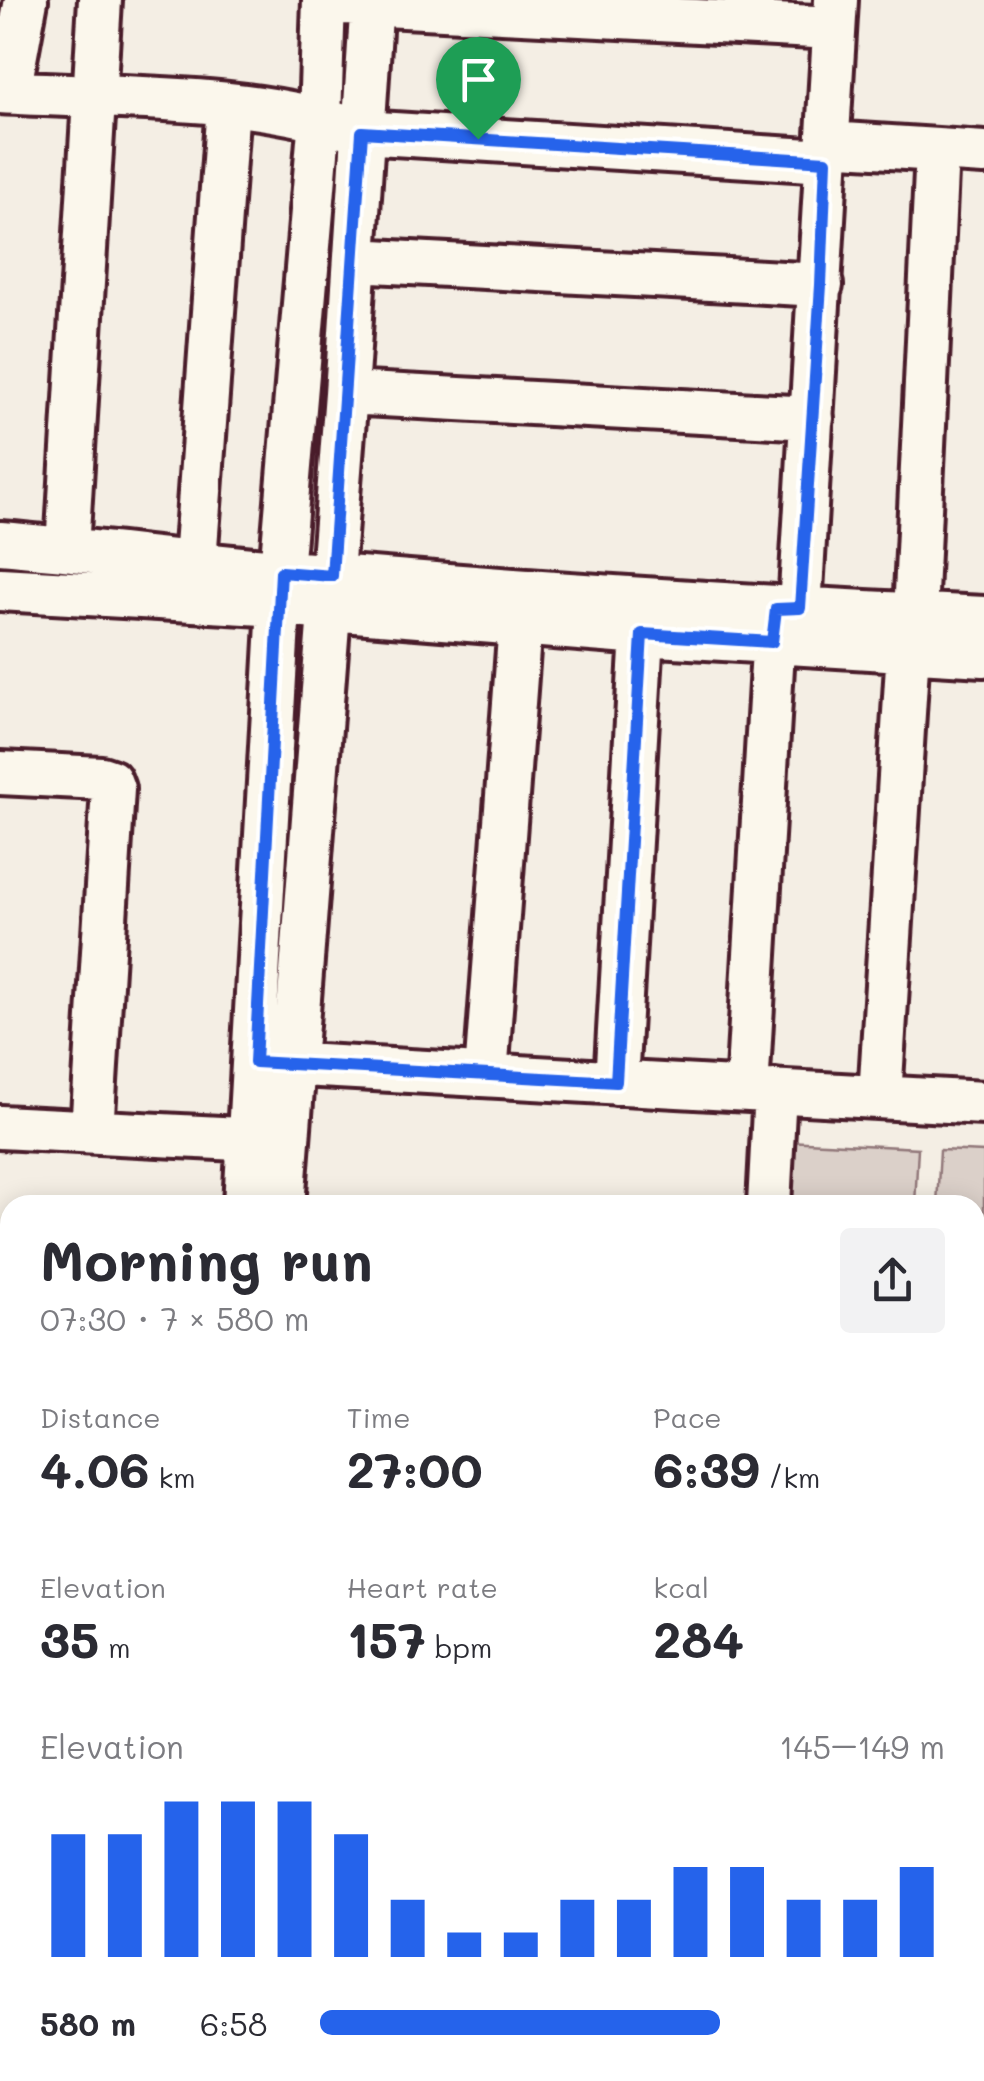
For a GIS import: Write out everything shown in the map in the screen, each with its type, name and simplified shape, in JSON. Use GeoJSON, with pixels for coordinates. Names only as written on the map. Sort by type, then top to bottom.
{"type":"FeatureCollection","features":[{"type":"Feature","properties":{"kind":"street"},"geometry":{"type":"LineString","coordinates":[[26,0],[5,92],[228,105],[320,118],[362,132],[826,152],[937,150],[984,154]]}},
{"type":"Feature","properties":{"kind":"street"},"geometry":{"type":"LineString","coordinates":[[67,549],[100,0]]}},
{"type":"Feature","properties":{"kind":"street"},"geometry":{"type":"LineString","coordinates":[[281,1195],[269,1140],[274,1063],[281,588],[320,118],[324,1],[835,14],[812,418],[783,620],[761,1091],[768,1195]]}},
{"type":"Feature","properties":{"kind":"street"},"geometry":{"type":"LineString","coordinates":[[274,1063],[331,592],[372,2]]}},
{"type":"Feature","properties":{"kind":"street"},"geometry":{"type":"LineString","coordinates":[[195,561],[228,105]]}},
{"type":"Feature","properties":{"kind":"street"},"geometry":{"type":"LineString","coordinates":[[880,1098],[912,632],[937,150]]}},
{"type":"Feature","properties":{"kind":"street"},"geometry":{"type":"LineString","coordinates":[[355,260],[821,285]]}},
{"type":"Feature","properties":{"kind":"street"},"geometry":{"type":"LineString","coordinates":[[346,392],[812,418]]}},
{"type":"Feature","properties":{"kind":"street"},"geometry":{"type":"LineString","coordinates":[[0,544],[195,561],[281,588]]}},
{"type":"Feature","properties":{"kind":"street"},"geometry":{"type":"LineString","coordinates":[[0,589],[281,588],[783,620],[912,632],[984,655]]}},
{"type":"Feature","properties":{"kind":"street"},"geometry":{"type":"LineString","coordinates":[[521,606],[642,634],[783,620]]}},
{"type":"Feature","properties":{"kind":"street"},"geometry":{"type":"LineString","coordinates":[[486,1075],[521,606]]}},
{"type":"Feature","properties":{"kind":"street"},"geometry":{"type":"LineString","coordinates":[[912,632],[984,618]]}},
{"type":"Feature","properties":{"kind":"street"},"geometry":{"type":"LineString","coordinates":[[616,1082],[642,634]]}},
{"type":"Feature","properties":{"kind":"street"},"geometry":{"type":"LineString","coordinates":[[0,773],[101,778],[110,782],[113,789],[92,1132]]}},
{"type":"Feature","properties":{"kind":"street"},"geometry":{"type":"LineString","coordinates":[[274,1063],[984,1103]]}},
{"type":"Feature","properties":{"kind":"street"},"geometry":{"type":"LineString","coordinates":[[0,1127],[269,1140]]}},
{"type":"Feature","properties":{"kind":"street"},"geometry":{"type":"LineString","coordinates":[[249,1195],[269,1140]]}},
{"type":"Feature","properties":{"kind":"shaded area"},"geometry":{"type":"Polygon","coordinates":[[[787,1141],[918,1148],[916,1195],[784,1195],[787,1141]]]}},
{"type":"Feature","properties":{"kind":"shaded area"},"geometry":{"type":"Polygon","coordinates":[[[940,1150],[984,1152],[984,1195],[938,1195],[940,1150]]]}},
{"type":"Feature","properties":{"kind":"route"},"geometry":{"type":"LineString","coordinates":[[362,132],[478,139],[826,161],[800,608],[776,609],[772,642],[642,634],[616,1082],[255,1062],[281,572],[332,576],[362,132]]}}]}
